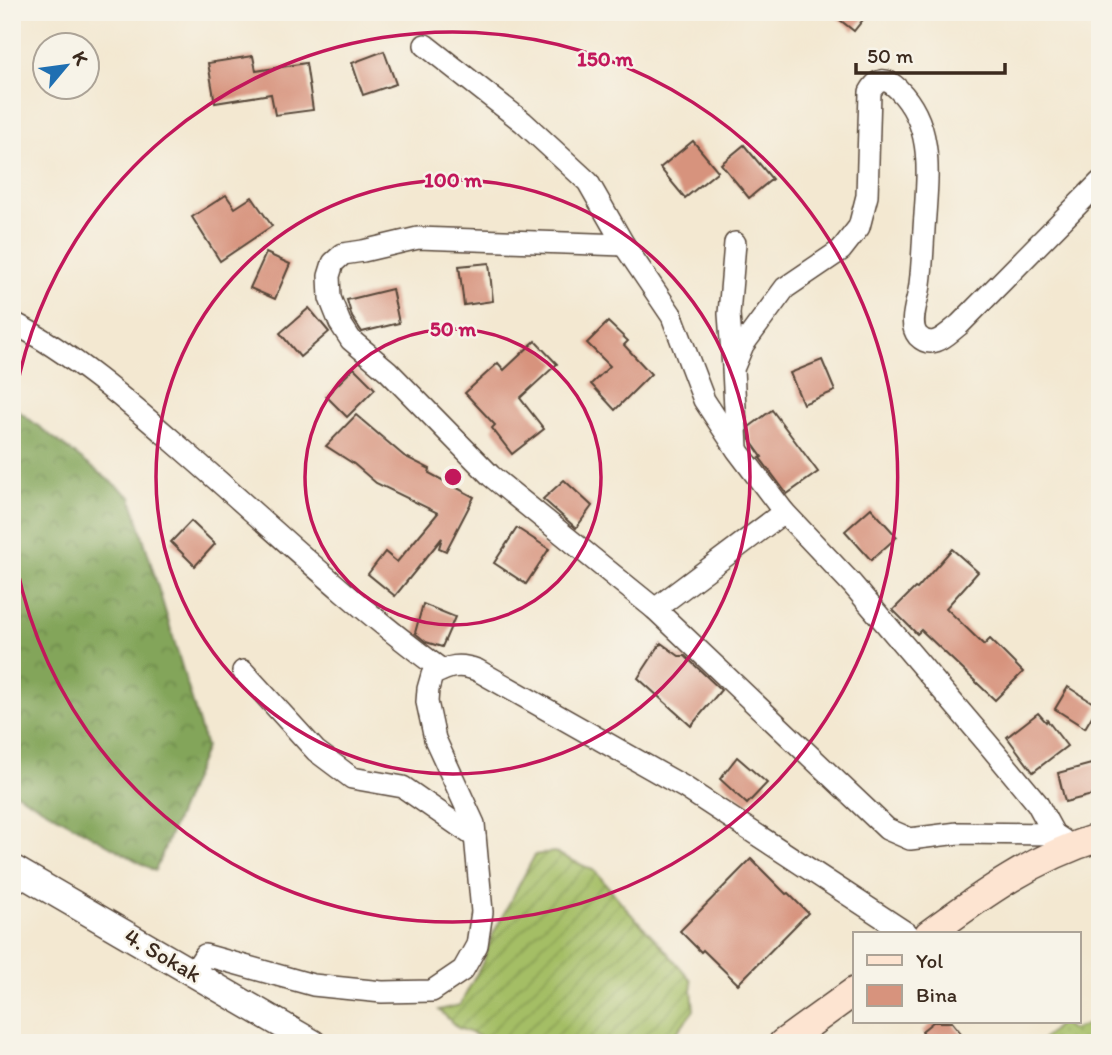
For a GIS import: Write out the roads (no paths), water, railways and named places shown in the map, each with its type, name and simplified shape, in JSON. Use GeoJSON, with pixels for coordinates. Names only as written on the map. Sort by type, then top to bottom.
{"type":"FeatureCollection","features":[{"type":"Feature","properties":{"kind":"main road"},"geometry":{"type":"LineString","coordinates":[[932,932],[1063,840],[1100,837]]}},
{"type":"Feature","properties":{"kind":"main road"},"geometry":{"type":"LineString","coordinates":[[953,932],[1025,884],[1100,850]]}},
{"type":"Feature","properties":{"kind":"main road"},"geometry":{"type":"LineString","coordinates":[[783,1043],[853,992]]}},
{"type":"Feature","properties":{"kind":"main road"},"geometry":{"type":"LineString","coordinates":[[802,1043],[853,1005]]}},
{"type":"Feature","properties":{"kind":"street"},"geometry":{"type":"LineString","coordinates":[[425,45],[523,122],[588,182],[624,245],[672,316],[704,400],[737,450],[784,512],[852,584],[988,744],[1037,803],[1063,840]]}},
{"type":"Feature","properties":{"kind":"street"},"geometry":{"type":"LineString","coordinates":[[733,369],[743,345],[785,288],[841,250],[859,228],[867,196],[870,92],[882,79],[889,80],[901,92],[916,113],[924,131],[928,171],[920,287],[913,325],[919,336],[930,342],[940,341],[959,325],[1100,182]]}},
{"type":"Feature","properties":{"kind":"street"},"geometry":{"type":"LineString","coordinates":[[624,245],[418,238],[344,254],[333,263],[329,276],[330,298],[340,323],[351,340],[388,371],[492,476],[655,609],[887,830],[910,839],[958,833],[1063,840]]}},
{"type":"Feature","properties":{"kind":"street"},"geometry":{"type":"LineString","coordinates":[[735,243],[729,314],[737,450]]}},
{"type":"Feature","properties":{"kind":"street"},"geometry":{"type":"LineString","coordinates":[[12,322],[67,354],[160,430],[356,605],[442,670]]}},
{"type":"Feature","properties":{"kind":"street"},"geometry":{"type":"LineString","coordinates":[[655,609],[784,512]]}},
{"type":"Feature","properties":{"kind":"street"},"geometry":{"type":"LineString","coordinates":[[193,973],[205,955],[313,985],[382,992],[432,991],[463,970],[477,944],[482,912],[474,824],[435,739],[427,702],[432,675],[451,665],[477,670],[684,787],[905,932]]}},
{"type":"Feature","properties":{"kind":"street"},"geometry":{"type":"LineString","coordinates":[[243,671],[316,751],[352,778],[402,788],[475,836]]}},
{"type":"Feature","properties":{"kind":"street","name":"4. Sokak"},"geometry":{"type":"LineString","coordinates":[[12,868],[313,1043]]}}]}
